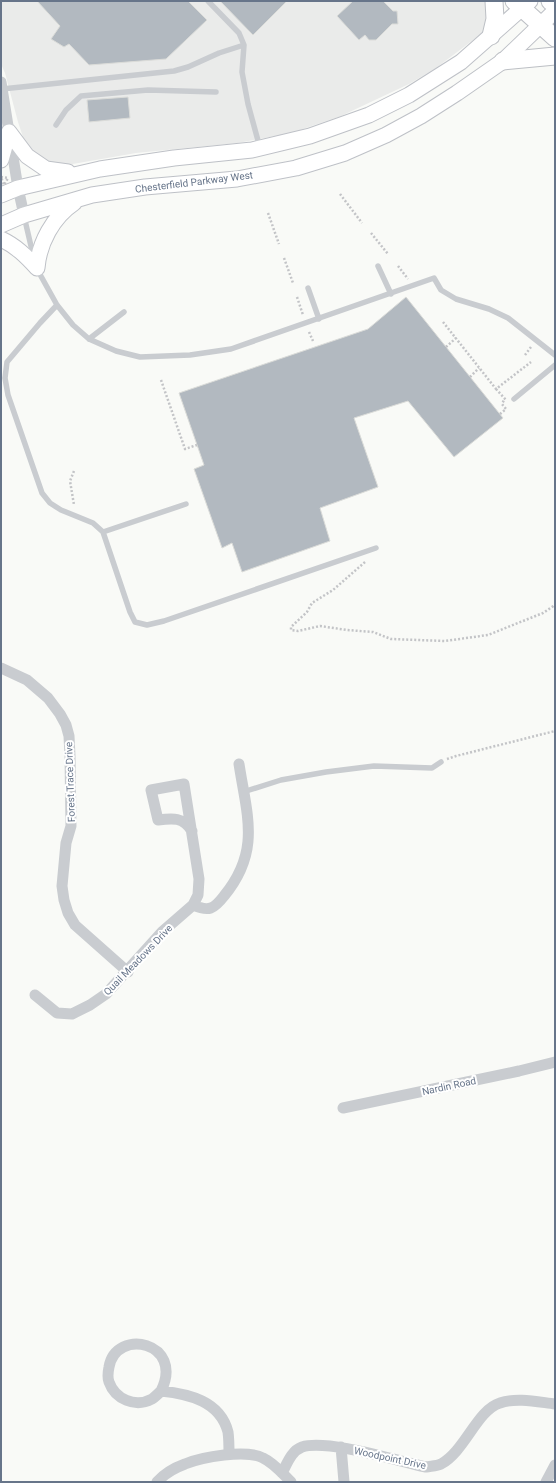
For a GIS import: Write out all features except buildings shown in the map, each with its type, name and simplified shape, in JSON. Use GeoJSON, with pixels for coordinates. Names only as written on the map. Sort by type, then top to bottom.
{"type":"FeatureCollection","features":[{"type":"Feature","properties":{"kind":"main road"},"geometry":{"type":"LineString","coordinates":[[491,36],[495,19],[494,1]]}},
{"type":"Feature","properties":{"kind":"main road"},"geometry":{"type":"LineString","coordinates":[[550,1],[555,5]]}},
{"type":"Feature","properties":{"kind":"main road"},"geometry":{"type":"LineString","coordinates":[[522,4],[555,38]]}},
{"type":"Feature","properties":{"kind":"main road"},"geometry":{"type":"LineString","coordinates":[[503,61],[555,56]]}},
{"type":"Feature","properties":{"kind":"street"},"geometry":{"type":"LineString","coordinates":[[1,195],[18,188],[81,173],[174,158],[252,150],[310,136],[369,115],[409,94],[461,62],[491,36],[522,4]]}},
{"type":"Feature","properties":{"kind":"street","name":"Chesterfield Parkway West"},"geometry":{"type":"LineString","coordinates":[[1,225],[24,215],[92,195],[238,179],[296,168],[345,153],[386,135],[421,116],[503,61],[555,11]]}},
{"type":"Feature","properties":{"kind":"street"},"geometry":{"type":"LineString","coordinates":[[2,85],[18,188],[24,215]]}},
{"type":"Feature","properties":{"kind":"street"},"geometry":{"type":"LineString","coordinates":[[9,132],[27,156],[46,169],[81,173]]}},
{"type":"Feature","properties":{"kind":"street"},"geometry":{"type":"LineString","coordinates":[[1,160],[9,132]]}},
{"type":"Feature","properties":{"kind":"street"},"geometry":{"type":"LineString","coordinates":[[37,268],[38,258],[43,242],[55,220],[66,208],[82,198]]}},
{"type":"Feature","properties":{"kind":"street"},"geometry":{"type":"LineString","coordinates":[[1,239],[11,244],[37,268]]}},
{"type":"Feature","properties":{"kind":"street","name":"Forest Trace Drive"},"geometry":{"type":"LineString","coordinates":[[1,668],[27,680],[48,698],[66,725],[69,736],[70,756],[71,826],[66,843],[62,886],[64,900],[68,913],[75,925],[128,972]]}},
{"type":"Feature","properties":{"kind":"street"},"geometry":{"type":"LineString","coordinates":[[192,831],[182,820],[175,818],[158,820],[151,790],[184,784],[192,831],[199,879],[198,895],[193,905],[207,909],[213,908],[220,902],[236,880],[244,863],[248,845],[249,827],[239,764]]}},
{"type":"Feature","properties":{"kind":"street","name":"Quail Meadows Drive"},"geometry":{"type":"LineString","coordinates":[[35,995],[57,1013],[72,1014],[90,1005],[106,994],[128,972],[162,932],[193,905]]}},
{"type":"Feature","properties":{"kind":"street","name":"Nardin Road"},"geometry":{"type":"LineString","coordinates":[[343,1108],[555,1062]]}},
{"type":"Feature","properties":{"kind":"street"},"geometry":{"type":"LineString","coordinates":[[161,1391],[166,1382],[166,1365],[160,1355],[152,1348],[139,1344],[127,1345],[116,1352],[110,1362],[107,1375],[108,1381],[113,1390],[120,1398],[134,1403],[143,1402],[152,1399],[161,1391],[180,1393],[211,1406],[222,1416],[228,1432],[229,1454]]}},
{"type":"Feature","properties":{"kind":"street","name":"Woodpoint Drive"},"geometry":{"type":"LineString","coordinates":[[282,1473],[290,1457],[301,1447],[314,1445],[341,1447],[426,1467],[440,1465],[453,1456],[489,1408],[512,1400],[555,1404]]}},
{"type":"Feature","properties":{"kind":"street","name":"Woodpoint Drive"},"geometry":{"type":"LineString","coordinates":[[341,1447],[344,1482]]}},
{"type":"Feature","properties":{"kind":"street"},"geometry":{"type":"LineString","coordinates":[[157,1482],[164,1475],[186,1463],[229,1454],[248,1454],[263,1457],[291,1482]]}},
{"type":"Feature","properties":{"kind":"street"},"geometry":{"type":"LineString","coordinates":[[546,1482],[555,1465]]}},
{"type":"Feature","properties":{"kind":"lane"},"geometry":{"type":"LineString","coordinates":[[208,1],[239,33],[244,45],[242,72],[248,104],[260,148]]}},
{"type":"Feature","properties":{"kind":"lane"},"geometry":{"type":"LineString","coordinates":[[2,85],[174,71],[188,68],[219,53],[244,45]]}},
{"type":"Feature","properties":{"kind":"lane"},"geometry":{"type":"LineString","coordinates":[[56,125],[66,110],[81,96],[156,90],[200,93],[216,92]]}},
{"type":"Feature","properties":{"kind":"lane"},"geometry":{"type":"LineString","coordinates":[[24,215],[37,268],[57,305],[73,325],[89,339],[116,351],[140,358],[190,355],[231,349],[434,278],[441,290],[456,299],[489,309],[508,318],[555,355]]}},
{"type":"Feature","properties":{"kind":"lane"},"geometry":{"type":"LineString","coordinates":[[378,266],[391,294]]}},
{"type":"Feature","properties":{"kind":"lane"},"geometry":{"type":"LineString","coordinates":[[308,288],[319,319]]}},
{"type":"Feature","properties":{"kind":"lane"},"geometry":{"type":"LineString","coordinates":[[57,305],[7,362],[5,378],[8,395],[42,493],[50,504],[93,523],[103,532],[130,612],[135,622],[147,625],[164,621],[376,548]]}},
{"type":"Feature","properties":{"kind":"lane"},"geometry":{"type":"LineString","coordinates":[[89,339],[124,312]]}},
{"type":"Feature","properties":{"kind":"lane"},"geometry":{"type":"LineString","coordinates":[[514,399],[555,365]]}},
{"type":"Feature","properties":{"kind":"lane"},"geometry":{"type":"LineString","coordinates":[[103,532],[186,504]]}},
{"type":"Feature","properties":{"kind":"lane"},"geometry":{"type":"LineString","coordinates":[[244,792],[281,780],[326,772],[374,766],[432,768],[441,762]]}},
{"type":"Feature","properties":{"kind":"path"},"geometry":{"type":"LineString","coordinates":[[340,194],[362,223]]}},
{"type":"Feature","properties":{"kind":"path"},"geometry":{"type":"LineString","coordinates":[[268,213],[279,244]]}},
{"type":"Feature","properties":{"kind":"path"},"geometry":{"type":"LineString","coordinates":[[371,233],[388,254]]}},
{"type":"Feature","properties":{"kind":"path"},"geometry":{"type":"LineString","coordinates":[[284,258],[293,284]]}},
{"type":"Feature","properties":{"kind":"path"},"geometry":{"type":"LineString","coordinates":[[398,266],[408,280]]}},
{"type":"Feature","properties":{"kind":"path"},"geometry":{"type":"LineString","coordinates":[[297,297],[303,315]]}},
{"type":"Feature","properties":{"kind":"path"},"geometry":{"type":"LineString","coordinates":[[443,322],[504,400],[502,404],[506,409],[500,414]]}},
{"type":"Feature","properties":{"kind":"path"},"geometry":{"type":"LineString","coordinates":[[309,332],[313,341]]}},
{"type":"Feature","properties":{"kind":"path"},"geometry":{"type":"LineString","coordinates":[[446,346],[456,338]]}},
{"type":"Feature","properties":{"kind":"path"},"geometry":{"type":"LineString","coordinates":[[496,389],[531,362]]}},
{"type":"Feature","properties":{"kind":"path"},"geometry":{"type":"LineString","coordinates":[[470,376],[479,368]]}},
{"type":"Feature","properties":{"kind":"path"},"geometry":{"type":"LineString","coordinates":[[161,380],[185,449],[197,445]]}},
{"type":"Feature","properties":{"kind":"path"},"geometry":{"type":"LineString","coordinates":[[504,400],[514,399]]}},
{"type":"Feature","properties":{"kind":"path"},"geometry":{"type":"LineString","coordinates":[[74,471],[70,481],[74,506]]}},
{"type":"Feature","properties":{"kind":"path"},"geometry":{"type":"LineString","coordinates":[[366,551],[365,561],[361,566],[333,590],[312,603],[307,612],[291,627],[291,630],[298,631],[320,626],[373,632],[391,639],[445,642],[488,635],[543,613],[555,605]]}},
{"type":"Feature","properties":{"kind":"path"},"geometry":{"type":"LineString","coordinates":[[441,762],[456,756],[555,731]]}},
{"type":"Feature","properties":{"kind":"shaded area"},"geometry":{"type":"Polygon","coordinates":[[[1,1],[486,1],[488,11],[486,27],[481,34],[436,68],[409,84],[341,116],[291,133],[238,143],[136,153],[67,165],[49,163],[32,152],[25,143],[5,73],[1,64],[1,1]]]}}]}
